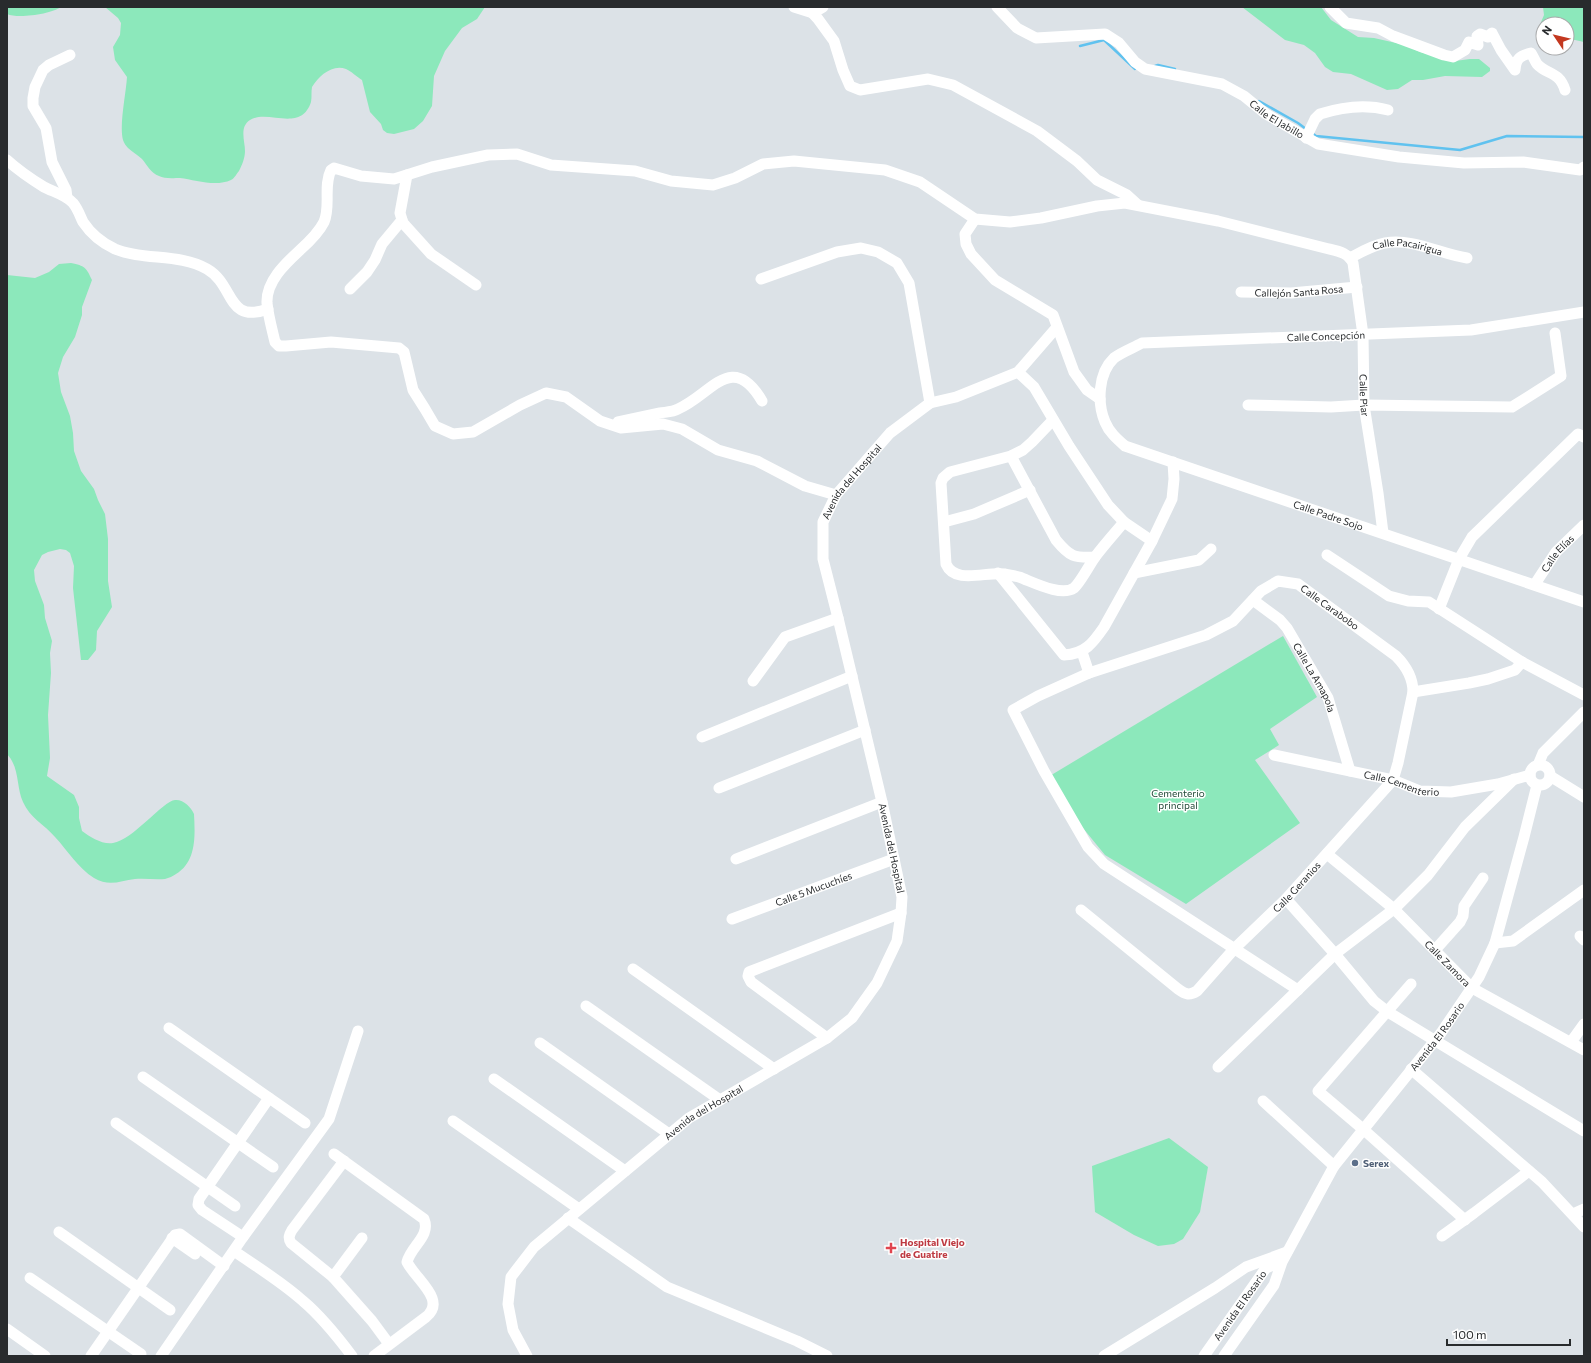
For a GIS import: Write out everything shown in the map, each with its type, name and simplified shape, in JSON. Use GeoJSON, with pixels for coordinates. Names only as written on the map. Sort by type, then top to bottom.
{"type":"FeatureCollection","features":[{"type":"Feature","properties":{"kind":"street"},"geometry":{"type":"LineString","coordinates":[[794,7],[810,10],[824,7]]}},
{"type":"Feature","properties":{"kind":"street","name":"Calle El Jabillo"},"geometry":{"type":"LineString","coordinates":[[998,7],[1017,28],[1036,38],[1105,34],[1119,43],[1135,62],[1145,68],[1222,84],[1244,96],[1266,114],[1308,133],[1318,144],[1400,157],[1464,163],[1523,162],[1580,170],[1584,167]]}},
{"type":"Feature","properties":{"kind":"street"},"geometry":{"type":"LineString","coordinates":[[1330,7],[1346,23],[1378,28],[1393,36],[1453,57],[1465,50],[1468,42],[1478,45],[1477,36],[1480,34],[1488,36],[1492,33],[1501,50],[1515,70],[1516,63],[1522,56],[1531,53],[1538,65],[1556,75],[1563,83],[1565,90]]}},
{"type":"Feature","properties":{"kind":"street"},"geometry":{"type":"LineString","coordinates":[[810,10],[834,41],[843,70],[850,86],[860,90],[928,79],[952,86],[1037,131],[1077,161],[1097,180],[1127,195],[1139,205]]}},
{"type":"Feature","properties":{"kind":"street"},"geometry":{"type":"LineString","coordinates":[[67,198],[67,193],[52,162],[46,128],[33,106],[33,98],[35,87],[43,70],[48,65],[70,55]]}},
{"type":"Feature","properties":{"kind":"street"},"geometry":{"type":"LineString","coordinates":[[1308,133],[1320,114],[1325,112],[1364,106],[1374,106],[1388,110]]}},
{"type":"Feature","properties":{"kind":"street"},"geometry":{"type":"LineString","coordinates":[[836,495],[805,486],[757,461],[718,450],[682,429],[663,424],[621,428],[600,421],[566,397],[546,393],[520,405],[473,432],[453,434],[435,426],[413,390],[404,352],[399,348],[331,342],[279,346],[275,342],[268,308],[268,296],[277,275],[311,239],[324,222],[328,178],[331,170],[334,168],[361,176],[394,179],[432,167],[488,156],[517,154],[551,165],[636,171],[671,181],[713,185],[735,178],[763,164],[794,161],[885,170],[920,182],[975,219],[1010,222],[1041,218],[1097,206],[1125,203],[1218,221],[1341,252],[1350,258]]}},
{"type":"Feature","properties":{"kind":"street"},"geometry":{"type":"LineString","coordinates":[[7,160],[42,186],[67,198],[77,209],[88,228],[96,237],[108,245],[129,253],[172,259],[204,268],[213,273],[222,282],[232,301],[241,310],[250,313],[268,308]]}},
{"type":"Feature","properties":{"kind":"street"},"geometry":{"type":"LineString","coordinates":[[407,175],[400,213],[403,223],[431,254],[476,285]]}},
{"type":"Feature","properties":{"kind":"street"},"geometry":{"type":"LineString","coordinates":[[975,219],[965,234],[966,244],[971,254],[995,280],[1053,315],[1074,372],[1087,390],[1100,399]]}},
{"type":"Feature","properties":{"kind":"street"},"geometry":{"type":"LineString","coordinates":[[350,288],[367,272],[375,260],[382,244],[402,220]]}},
{"type":"Feature","properties":{"kind":"street","name":"Calle Pacairigua"},"geometry":{"type":"LineString","coordinates":[[1350,258],[1376,245],[1396,242],[1411,243],[1448,255],[1467,258]]}},
{"type":"Feature","properties":{"kind":"street"},"geometry":{"type":"LineString","coordinates":[[761,279],[837,252],[861,248],[878,252],[897,263],[909,283],[930,403]]}},
{"type":"Feature","properties":{"kind":"street","name":"Calle Piar"},"geometry":{"type":"LineString","coordinates":[[1350,258],[1353,263],[1363,335],[1364,405],[1383,533]]}},
{"type":"Feature","properties":{"kind":"street","name":"Callejón Santa Rosa"},"geometry":{"type":"LineString","coordinates":[[1241,292],[1291,293],[1356,287]]}},
{"type":"Feature","properties":{"kind":"street","name":"Calle Concepción"},"geometry":{"type":"LineString","coordinates":[[1100,399],[1103,375],[1114,358],[1142,343],[1471,330],[1584,312]]}},
{"type":"Feature","properties":{"kind":"street","name":"Avenida del Hospital"},"geometry":{"type":"LineString","coordinates":[[527,1356],[513,1330],[508,1304],[511,1277],[534,1247],[689,1118],[827,1038],[852,1018],[877,983],[897,941],[902,897],[882,802],[823,559],[823,522],[836,495],[890,432],[930,403],[956,397],[1018,372],[1057,327]]}},
{"type":"Feature","properties":{"kind":"street"},"geometry":{"type":"LineString","coordinates":[[1248,405],[1330,407],[1364,405],[1512,406],[1562,376],[1556,333]]}},
{"type":"Feature","properties":{"kind":"street"},"geometry":{"type":"LineString","coordinates":[[1018,372],[1034,387],[1053,420],[1108,506],[1124,522],[1152,541]]}},
{"type":"Feature","properties":{"kind":"street"},"geometry":{"type":"LineString","coordinates":[[610,424],[677,410],[690,403],[716,383],[729,376],[744,380],[755,389],[762,401]]}},
{"type":"Feature","properties":{"kind":"street","name":"Calle Padre Sojo"},"geometry":{"type":"LineString","coordinates":[[1100,399],[1105,422],[1113,435],[1125,446],[1535,584],[1584,602]]}},
{"type":"Feature","properties":{"kind":"street"},"geometry":{"type":"LineString","coordinates":[[1053,420],[1023,450],[1012,456],[946,474],[940,483],[946,564],[948,569],[954,573],[969,575],[998,573],[1018,577],[1050,589],[1065,591],[1074,588],[1095,557],[1124,522]]}},
{"type":"Feature","properties":{"kind":"street"},"geometry":{"type":"LineString","coordinates":[[1439,609],[1460,559],[1472,537],[1581,436]]}},
{"type":"Feature","properties":{"kind":"street"},"geometry":{"type":"LineString","coordinates":[[1012,456],[1056,540],[1065,551],[1078,558],[1095,557]]}},
{"type":"Feature","properties":{"kind":"street"},"geometry":{"type":"LineString","coordinates":[[998,573],[1064,654],[1082,652],[1099,635],[1152,541],[1172,498],[1174,479],[1173,462]]}},
{"type":"Feature","properties":{"kind":"street"},"geometry":{"type":"LineString","coordinates":[[944,522],[974,514],[1030,490]]}},
{"type":"Feature","properties":{"kind":"street","name":"Calle Elías"},"geometry":{"type":"LineString","coordinates":[[1535,584],[1556,552],[1584,525]]}},
{"type":"Feature","properties":{"kind":"street"},"geometry":{"type":"LineString","coordinates":[[1134,573],[1198,560],[1211,549]]}},
{"type":"Feature","properties":{"kind":"street"},"geometry":{"type":"LineString","coordinates":[[1327,555],[1389,596],[1429,602],[1522,662],[1584,695]]}},
{"type":"Feature","properties":{"kind":"street","name":"Calle Carabobo"},"geometry":{"type":"LineString","coordinates":[[1235,948],[1104,864],[1088,847],[1044,771],[1013,710],[1038,696],[1089,673],[1206,635],[1233,621],[1261,591],[1278,581],[1298,584],[1396,656],[1408,670],[1413,683],[1413,692],[1393,780]]}},
{"type":"Feature","properties":{"kind":"street","name":"Calle La Amapola"},"geometry":{"type":"LineString","coordinates":[[1253,600],[1280,620],[1287,628],[1328,698],[1350,771]]}},
{"type":"Feature","properties":{"kind":"street"},"geometry":{"type":"LineString","coordinates":[[753,682],[785,637],[838,618]]}},
{"type":"Feature","properties":{"kind":"street"},"geometry":{"type":"LineString","coordinates":[[1082,652],[1089,673]]}},
{"type":"Feature","properties":{"kind":"street"},"geometry":{"type":"LineString","coordinates":[[1413,692],[1488,679],[1515,670],[1522,662]]}},
{"type":"Feature","properties":{"kind":"street"},"geometry":{"type":"LineString","coordinates":[[702,736],[852,676]]}},
{"type":"Feature","properties":{"kind":"street","name":"Avenida El Rosario"},"geometry":{"type":"LineString","coordinates":[[1224,1356],[1274,1285],[1285,1257],[1334,1166],[1435,1040],[1472,988],[1494,943],[1524,837],[1534,780],[1533,768],[1538,765],[1543,753],[1584,712]]}},
{"type":"Feature","properties":{"kind":"street"},"geometry":{"type":"LineString","coordinates":[[719,788],[865,730]]}},
{"type":"Feature","properties":{"kind":"street","name":"Calle Cementerio"},"geometry":{"type":"LineString","coordinates":[[1274,755],[1393,780],[1420,791],[1451,792],[1514,779],[1534,780]]}},
{"type":"Feature","properties":{"kind":"street"},"geometry":{"type":"LineString","coordinates":[[1538,765],[1547,768],[1550,776],[1584,796]]}},
{"type":"Feature","properties":{"kind":"street"},"geometry":{"type":"LineString","coordinates":[[1534,780],[1545,784],[1550,776]]}},
{"type":"Feature","properties":{"kind":"street"},"geometry":{"type":"LineString","coordinates":[[1218,1067],[1335,954],[1394,909],[1428,875],[1465,827],[1514,779]]}},
{"type":"Feature","properties":{"kind":"street","name":"Calle Geranios"},"geometry":{"type":"LineString","coordinates":[[1081,910],[1185,994],[1192,995],[1235,948],[1286,899],[1393,780]]}},
{"type":"Feature","properties":{"kind":"street"},"geometry":{"type":"LineString","coordinates":[[736,859],[882,802]]}},
{"type":"Feature","properties":{"kind":"street","name":"Calle Zamora"},"geometry":{"type":"LineString","coordinates":[[1327,854],[1394,909],[1472,988],[1584,1050]]}},
{"type":"Feature","properties":{"kind":"street","name":"Calle 5 Mucuchíes"},"geometry":{"type":"LineString","coordinates":[[732,919],[894,859]]}},
{"type":"Feature","properties":{"kind":"street"},"geometry":{"type":"LineString","coordinates":[[1435,950],[1460,922],[1463,916],[1464,906],[1483,878]]}},
{"type":"Feature","properties":{"kind":"street"},"geometry":{"type":"LineString","coordinates":[[1494,943],[1513,941],[1584,890]]}},
{"type":"Feature","properties":{"kind":"street"},"geometry":{"type":"LineString","coordinates":[[1286,899],[1374,1001],[1388,1012],[1584,1131]]}},
{"type":"Feature","properties":{"kind":"street"},"geometry":{"type":"LineString","coordinates":[[827,1038],[751,982],[748,976],[749,972],[901,913]]}},
{"type":"Feature","properties":{"kind":"street"},"geometry":{"type":"LineString","coordinates":[[1235,948],[1298,990]]}},
{"type":"Feature","properties":{"kind":"street"},"geometry":{"type":"LineString","coordinates":[[633,969],[774,1069]]}},
{"type":"Feature","properties":{"kind":"street"},"geometry":{"type":"LineString","coordinates":[[1411,984],[1318,1092],[1364,1130],[1465,1220]]}},
{"type":"Feature","properties":{"kind":"street"},"geometry":{"type":"LineString","coordinates":[[586,1006],[720,1100]]}},
{"type":"Feature","properties":{"kind":"street"},"geometry":{"type":"LineString","coordinates":[[1571,1042],[1584,1024]]}},
{"type":"Feature","properties":{"kind":"street"},"geometry":{"type":"LineString","coordinates":[[169,1028],[305,1123]]}},
{"type":"Feature","properties":{"kind":"street"},"geometry":{"type":"LineString","coordinates":[[161,1356],[243,1237],[329,1119],[358,1031]]}},
{"type":"Feature","properties":{"kind":"street"},"geometry":{"type":"LineString","coordinates":[[540,1043],[669,1134]]}},
{"type":"Feature","properties":{"kind":"street"},"geometry":{"type":"LineString","coordinates":[[1411,1069],[1542,1182],[1584,1227]]}},
{"type":"Feature","properties":{"kind":"street"},"geometry":{"type":"LineString","coordinates":[[143,1077],[273,1167]]}},
{"type":"Feature","properties":{"kind":"street"},"geometry":{"type":"LineString","coordinates":[[494,1079],[625,1171]]}},
{"type":"Feature","properties":{"kind":"street"},"geometry":{"type":"LineString","coordinates":[[243,1237],[202,1210],[198,1205],[199,1199],[269,1098]]}},
{"type":"Feature","properties":{"kind":"street"},"geometry":{"type":"LineString","coordinates":[[1263,1101],[1334,1166]]}},
{"type":"Feature","properties":{"kind":"street"},"geometry":{"type":"LineString","coordinates":[[453,1121],[579,1209]]}},
{"type":"Feature","properties":{"kind":"street"},"geometry":{"type":"LineString","coordinates":[[116,1123],[235,1206]]}},
{"type":"Feature","properties":{"kind":"street"},"geometry":{"type":"LineString","coordinates":[[334,1154],[424,1219],[426,1224],[425,1233],[412,1250],[407,1262],[434,1300],[434,1306],[430,1314],[374,1356]]}},
{"type":"Feature","properties":{"kind":"street"},"geometry":{"type":"LineString","coordinates":[[344,1161],[289,1236],[289,1240],[333,1277],[389,1344]]}},
{"type":"Feature","properties":{"kind":"street"},"geometry":{"type":"LineString","coordinates":[[1442,1236],[1529,1171]]}},
{"type":"Feature","properties":{"kind":"street"},"geometry":{"type":"LineString","coordinates":[[1573,1214],[1584,1209]]}},
{"type":"Feature","properties":{"kind":"street"},"geometry":{"type":"LineString","coordinates":[[568,1218],[667,1287],[792,1339],[827,1356]]}},
{"type":"Feature","properties":{"kind":"street"},"geometry":{"type":"LineString","coordinates":[[59,1232],[170,1310]]}},
{"type":"Feature","properties":{"kind":"street"},"geometry":{"type":"LineString","coordinates":[[91,1356],[172,1238],[222,1268]]}},
{"type":"Feature","properties":{"kind":"street"},"geometry":{"type":"LineString","coordinates":[[333,1277],[362,1238]]}},
{"type":"Feature","properties":{"kind":"street"},"geometry":{"type":"LineString","coordinates":[[234,1251],[284,1285],[304,1301],[329,1327],[352,1356]]}},
{"type":"Feature","properties":{"kind":"street"},"geometry":{"type":"LineString","coordinates":[[1104,1356],[1215,1288],[1246,1267],[1285,1257]]}},
{"type":"Feature","properties":{"kind":"street","name":"Avenida El Rosario"},"geometry":{"type":"LineString","coordinates":[[1204,1356],[1266,1268],[1285,1257]]}},
{"type":"Feature","properties":{"kind":"street"},"geometry":{"type":"LineString","coordinates":[[30,1278],[141,1354]]}},
{"type":"Feature","properties":{"kind":"street"},"geometry":{"type":"LineString","coordinates":[[7,1329],[45,1356]]}},
{"type":"Feature","properties":{"kind":"green space"},"geometry":{"type":"Polygon","coordinates":[[[7,7],[61,7],[42,14],[19,16],[7,14],[7,7]]]}},
{"type":"Feature","properties":{"kind":"green space"},"geometry":{"type":"Polygon","coordinates":[[[105,7],[485,7],[477,19],[462,28],[445,51],[434,76],[432,106],[423,121],[414,129],[394,134],[387,133],[383,130],[381,124],[370,112],[362,80],[346,69],[336,68],[322,75],[312,87],[311,102],[306,111],[300,116],[292,118],[257,117],[250,120],[245,126],[243,134],[245,151],[239,171],[231,180],[212,183],[180,178],[161,177],[156,175],[149,169],[142,159],[125,144],[122,134],[122,126],[127,77],[115,60],[113,47],[120,35],[121,23],[118,18],[105,7]]]}},
{"type":"Feature","properties":{"kind":"green space"},"geometry":{"type":"Polygon","coordinates":[[[1242,7],[1321,7],[1331,20],[1358,37],[1374,38],[1405,45],[1420,52],[1455,61],[1479,59],[1490,68],[1490,71],[1482,77],[1445,76],[1423,80],[1412,80],[1398,89],[1387,90],[1351,74],[1333,72],[1325,67],[1315,53],[1304,45],[1285,40],[1242,7]]]}},
{"type":"Feature","properties":{"kind":"green space"},"geometry":{"type":"Polygon","coordinates":[[[1543,7],[1584,7],[1584,42],[1575,40],[1575,16],[1544,15],[1543,7]]]}},
{"type":"Feature","properties":{"kind":"green space"},"geometry":{"type":"Polygon","coordinates":[[[71,263],[84,268],[92,280],[82,307],[82,315],[75,337],[63,357],[58,373],[61,392],[70,416],[74,451],[81,471],[94,489],[105,514],[108,539],[108,581],[112,607],[97,631],[96,650],[88,660],[81,660],[73,588],[74,566],[70,553],[66,550],[60,549],[42,555],[34,570],[35,581],[44,605],[45,618],[52,641],[50,653],[51,673],[48,715],[50,758],[47,776],[74,795],[79,807],[79,818],[82,831],[105,843],[113,843],[129,835],[170,802],[178,800],[186,804],[194,814],[195,830],[191,855],[183,869],[165,879],[135,879],[110,883],[99,881],[88,874],[51,832],[33,817],[26,808],[21,796],[14,765],[7,754],[7,275],[35,278],[49,272],[59,264],[71,263]]]}},
{"type":"Feature","properties":{"kind":"green space","name":"Cementerio principal"},"geometry":{"type":"Polygon","coordinates":[[[1283,636],[1317,697],[1270,729],[1279,745],[1255,760],[1300,823],[1186,904],[1105,855],[1078,822],[1048,777],[1283,636]]]}},
{"type":"Feature","properties":{"kind":"green space"},"geometry":{"type":"Polygon","coordinates":[[[1169,1138],[1208,1167],[1200,1212],[1183,1239],[1174,1244],[1158,1246],[1134,1235],[1095,1212],[1092,1166],[1169,1138]]]}},
{"type":"Feature","properties":{"kind":"waterway"},"geometry":{"type":"LineString","coordinates":[[1080,46],[1104,40],[1135,69]]}},
{"type":"Feature","properties":{"kind":"waterway"},"geometry":{"type":"LineString","coordinates":[[1155,66],[1158,65],[1175,69]]}},
{"type":"Feature","properties":{"kind":"waterway"},"geometry":{"type":"LineString","coordinates":[[1259,101],[1306,129]]}},
{"type":"Feature","properties":{"kind":"waterway"},"geometry":{"type":"LineString","coordinates":[[1312,133],[1316,136],[1460,150],[1507,136],[1584,137]]}},
{"type":"Feature","properties":{"kind":"place","name":"Serex"},"geometry":{"type":"Point","coordinates":[1355,1163]}},
{"type":"Feature","properties":{"kind":"place","name":"Hospital Viejo de Guatire"},"geometry":{"type":"Point","coordinates":[891,1248]}}]}
